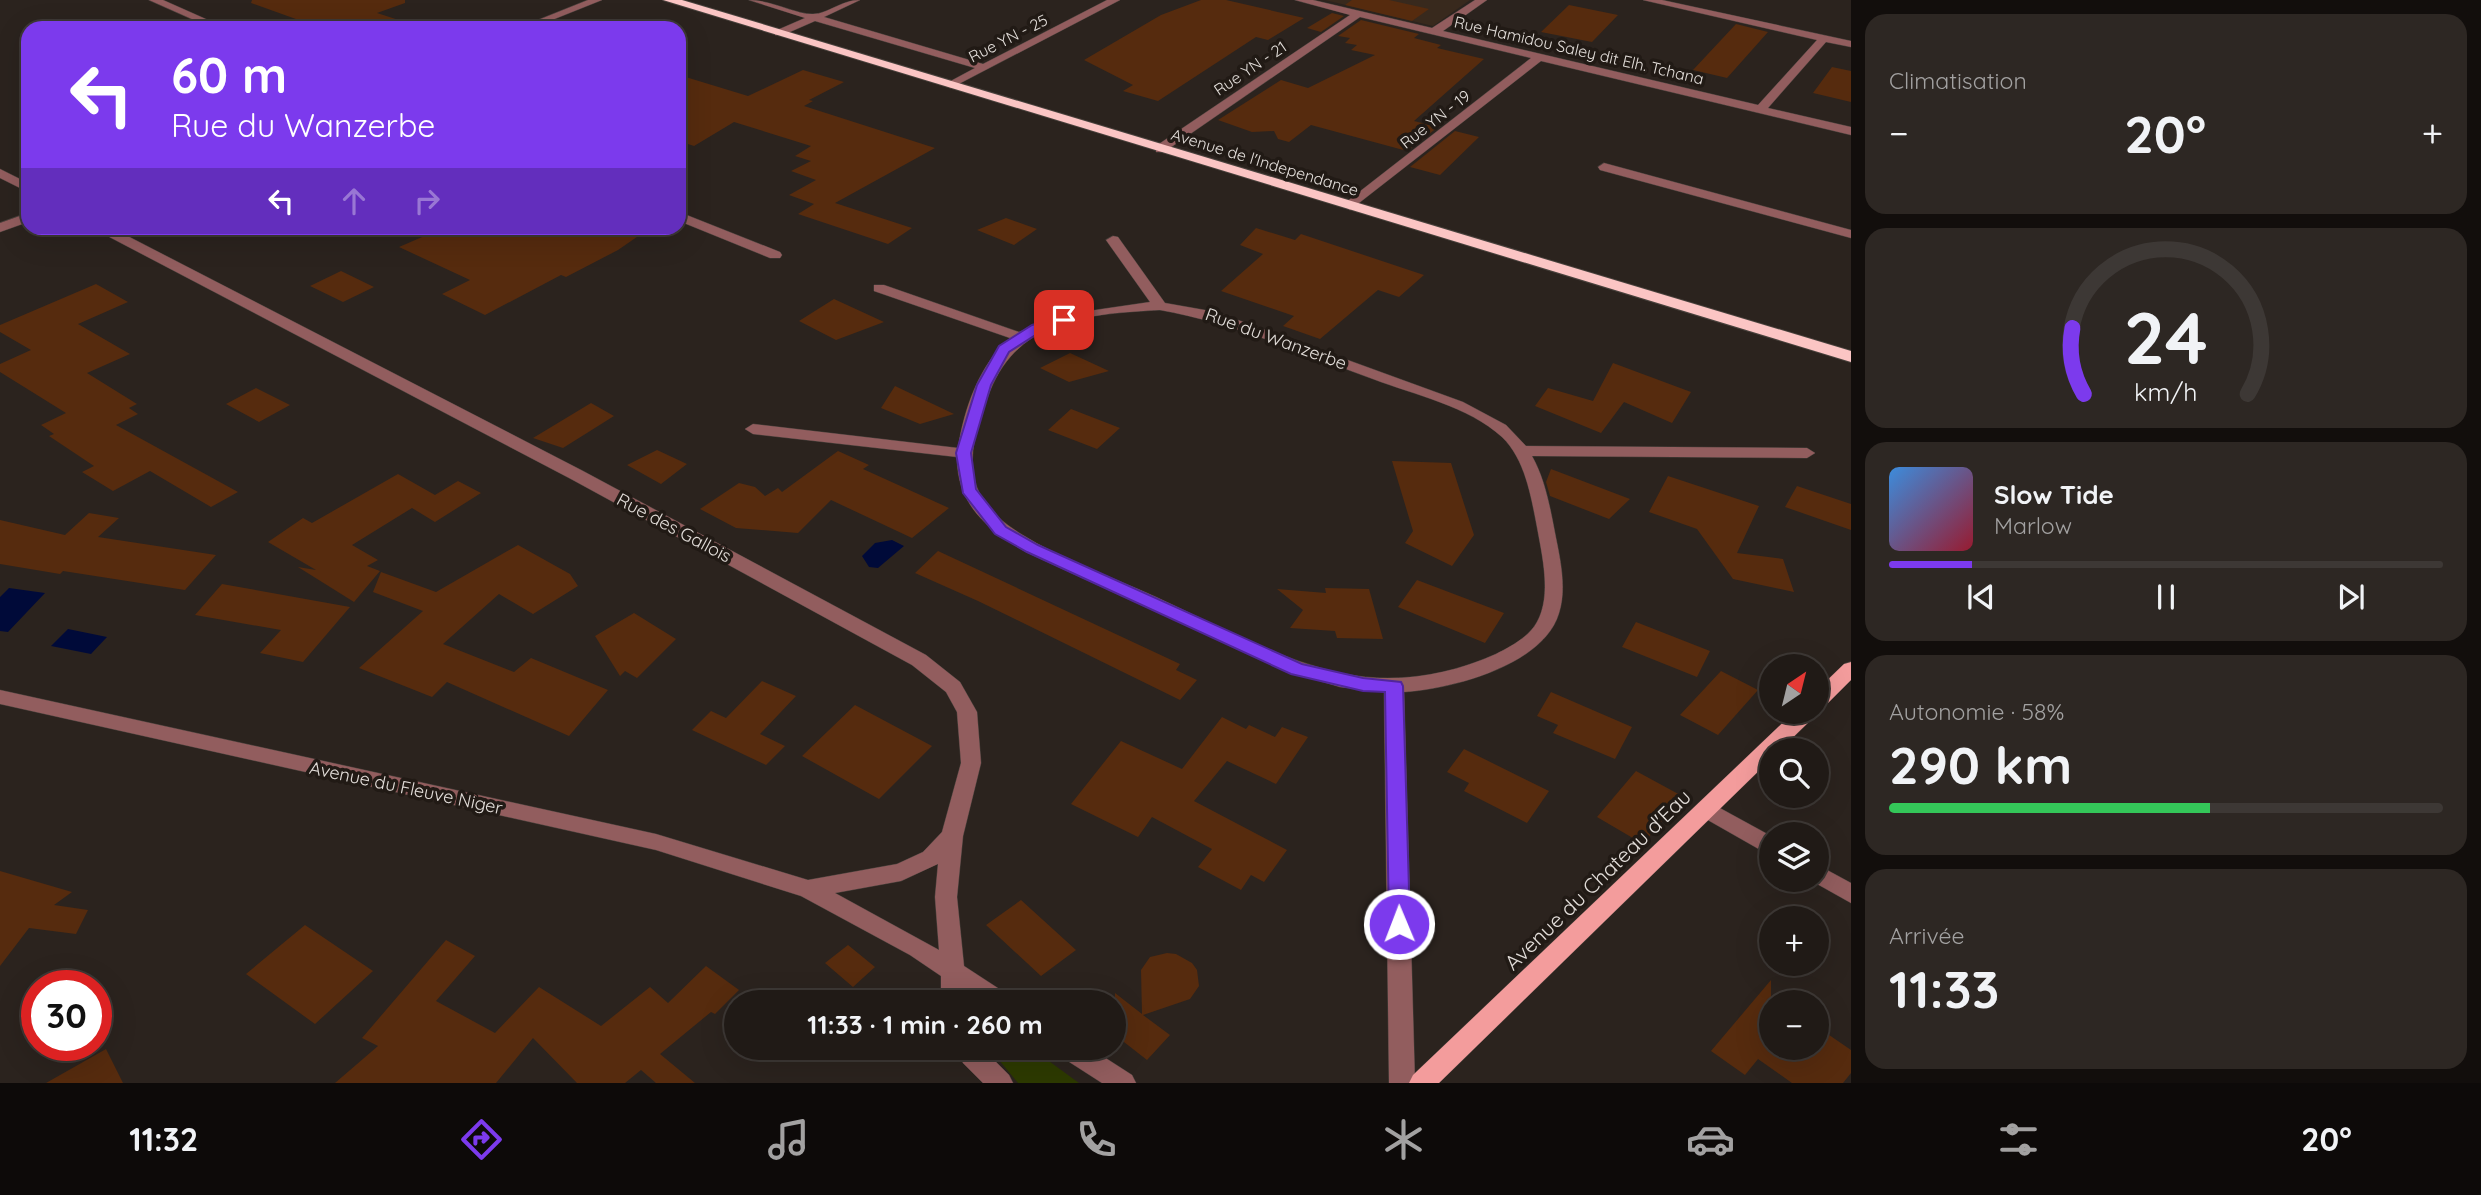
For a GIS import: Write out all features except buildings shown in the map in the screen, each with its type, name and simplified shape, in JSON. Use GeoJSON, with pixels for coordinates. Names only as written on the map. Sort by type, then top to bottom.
{"type":"FeatureCollection","features":[{"type":"Feature","properties":{"kind":"highway","name":"Avenue de l'Independance"},"geometry":{"type":"LineString","coordinates":[[669,0],[1851,357]]}},
{"type":"Feature","properties":{"kind":"main road"},"geometry":{"type":"LineString","coordinates":[[1829,690],[1851,669]]}},
{"type":"Feature","properties":{"kind":"main road","name":"Avenue du Chateau d'Eau"},"geometry":{"type":"LineString","coordinates":[[1422,1083],[1795,724]]}},
{"type":"Feature","properties":{"kind":"street"},"geometry":{"type":"LineString","coordinates":[[154,0],[204,21]]}},
{"type":"Feature","properties":{"kind":"street"},"geometry":{"type":"LineString","coordinates":[[542,21],[597,0]]}},
{"type":"Feature","properties":{"kind":"street"},"geometry":{"type":"LineString","coordinates":[[754,0],[985,68]]}},
{"type":"Feature","properties":{"kind":"street"},"geometry":{"type":"LineString","coordinates":[[779,33],[855,0]]}},
{"type":"Feature","properties":{"kind":"street","name":"Rue YN - 25"},"geometry":{"type":"LineString","coordinates":[[951,85],[1115,0]]}},
{"type":"Feature","properties":{"kind":"street","name":"Rue Hamidou Saley dit Elh. Tchana"},"geometry":{"type":"LineString","coordinates":[[1300,0],[1851,131]]}},
{"type":"Feature","properties":{"kind":"street"},"geometry":{"type":"LineString","coordinates":[[1434,32],[1482,0]]}},
{"type":"Feature","properties":{"kind":"street"},"geometry":{"type":"LineString","coordinates":[[1648,0],[1851,44]]}},
{"type":"Feature","properties":{"kind":"street","name":"Rue YN - 21"},"geometry":{"type":"LineString","coordinates":[[1160,149],[1358,14]]}},
{"type":"Feature","properties":{"kind":"street"},"geometry":{"type":"LineString","coordinates":[[1760,110],[1824,38]]}},
{"type":"Feature","properties":{"kind":"street","name":"Rue YN - 19"},"geometry":{"type":"LineString","coordinates":[[1350,206],[1539,57]]}},
{"type":"Feature","properties":{"kind":"street"},"geometry":{"type":"LineString","coordinates":[[1604,167],[1851,234]]}},
{"type":"Feature","properties":{"kind":"street"},"geometry":{"type":"LineString","coordinates":[[0,173],[21,184]]}},
{"type":"Feature","properties":{"kind":"street"},"geometry":{"type":"LineString","coordinates":[[686,219],[775,255]]}},
{"type":"Feature","properties":{"kind":"street"},"geometry":{"type":"LineString","coordinates":[[0,228],[21,220]]}},
{"type":"Feature","properties":{"kind":"street","name":"Rue des Gallois"},"geometry":{"type":"LineString","coordinates":[[116,235],[565,469],[919,660],[953,687],[967,712],[971,764],[952,836],[946,897],[953,990]]}},
{"type":"Feature","properties":{"kind":"street"},"geometry":{"type":"LineString","coordinates":[[1113,240],[1160,306]]}},
{"type":"Feature","properties":{"kind":"street"},"geometry":{"type":"LineString","coordinates":[[879,288],[1020,337]]}},
{"type":"Feature","properties":{"kind":"street","name":"Rue du Wanzerbe"},"geometry":{"type":"LineString","coordinates":[[1160,306],[1211,315],[1485,417],[1505,431],[1522,452],[1541,513],[1553,575],[1553,597],[1544,625],[1539,633],[1511,654],[1456,677],[1394,686],[1363,684],[1298,669],[1032,548],[1000,530],[981,508],[969,489],[963,453],[984,385],[1004,349],[1020,337],[1037,328],[1064,320],[1160,306]]}},
{"type":"Feature","properties":{"kind":"street"},"geometry":{"type":"LineString","coordinates":[[754,429],[963,453]]}},
{"type":"Feature","properties":{"kind":"street"},"geometry":{"type":"LineString","coordinates":[[1522,452],[1807,453]]}},
{"type":"Feature","properties":{"kind":"street"},"geometry":{"type":"LineString","coordinates":[[1394,686],[1402,1083]]}},
{"type":"Feature","properties":{"kind":"street","name":"Avenue du Fleuve Niger"},"geometry":{"type":"LineString","coordinates":[[0,697],[656,842],[808,889],[918,948],[982,990]]}},
{"type":"Feature","properties":{"kind":"street"},"geometry":{"type":"LineString","coordinates":[[1707,809],[1759,840]]}},
{"type":"Feature","properties":{"kind":"street","name":"Avenue du Fleuve Niger"},"geometry":{"type":"LineString","coordinates":[[808,889],[901,872],[931,858],[952,836]]}},
{"type":"Feature","properties":{"kind":"street"},"geometry":{"type":"LineString","coordinates":[[1829,881],[1851,894]]}},
{"type":"Feature","properties":{"kind":"street"},"geometry":{"type":"LineString","coordinates":[[977,1060],[1000,1083]]}},
{"type":"Feature","properties":{"kind":"street"},"geometry":{"type":"LineString","coordinates":[[1088,1060],[1123,1083]]}},
{"type":"Feature","properties":{"kind":"shaded area"},"geometry":{"type":"Polygon","coordinates":[[[1325,0],[1470,0],[1433,26],[1325,0]]]}},
{"type":"Feature","properties":{"kind":"shaded area"},"geometry":{"type":"Polygon","coordinates":[[[892,540],[904,546],[878,568],[869,567],[862,556],[875,543],[892,540]]]}},
{"type":"Feature","properties":{"kind":"shaded area"},"geometry":{"type":"Polygon","coordinates":[[[9,588],[45,593],[8,632],[0,631],[0,597],[9,588]]]}},
{"type":"Feature","properties":{"kind":"shaded area"},"geometry":{"type":"Polygon","coordinates":[[[68,629],[107,637],[91,654],[51,646],[68,629]]]}},
{"type":"Feature","properties":{"kind":"green space"},"geometry":{"type":"Polygon","coordinates":[[[999,1060],[1047,1060],[1079,1083],[1018,1083],[999,1060]]]}},
{"type":"Feature","properties":{"kind":"route"},"geometry":{"type":"LineString","coordinates":[[1064,320],[1037,328],[1004,349],[984,385],[963,453],[969,489],[1000,530],[1032,548],[1298,669],[1329,678],[1394,686],[1399,924]]}}]}
